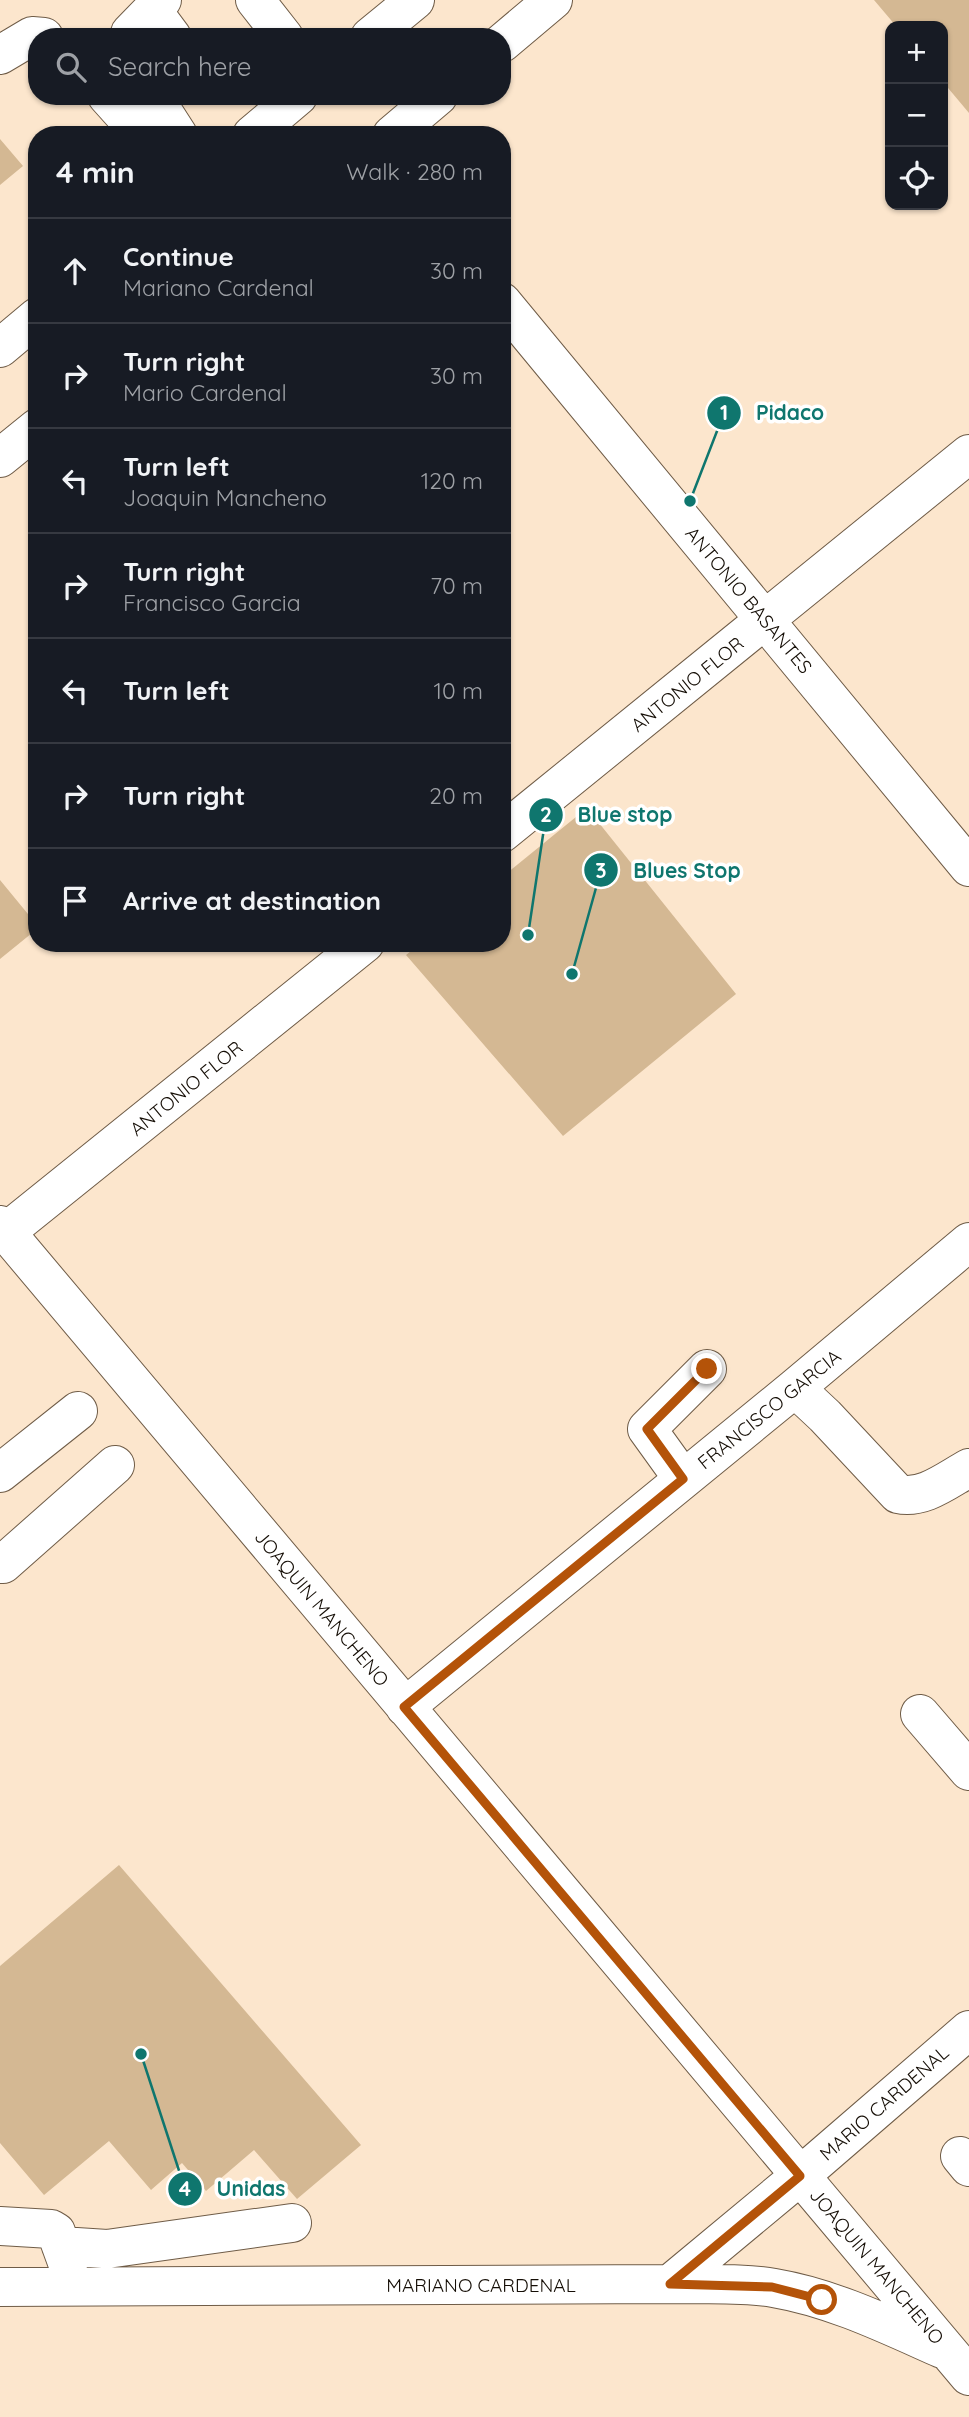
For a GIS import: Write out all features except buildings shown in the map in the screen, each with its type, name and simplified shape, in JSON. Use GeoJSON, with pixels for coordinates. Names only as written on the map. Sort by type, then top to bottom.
{"type":"FeatureCollection","features":[{"type":"Feature","properties":{"kind":"street"},"geometry":{"type":"LineString","coordinates":[[255,0],[277,28]]}},
{"type":"Feature","properties":{"kind":"street"},"geometry":{"type":"LineString","coordinates":[[381,28],[415,0]]}},
{"type":"Feature","properties":{"kind":"street"},"geometry":{"type":"LineString","coordinates":[[511,35],[553,0]]}},
{"type":"Feature","properties":{"kind":"street"},"geometry":{"type":"LineString","coordinates":[[0,55],[28,38]]}},
{"type":"Feature","properties":{"kind":"street"},"geometry":{"type":"LineString","coordinates":[[115,105],[134,126]]}},
{"type":"Feature","properties":{"kind":"street"},"geometry":{"type":"LineString","coordinates":[[159,105],[172,126]]}},
{"type":"Feature","properties":{"kind":"street"},"geometry":{"type":"LineString","coordinates":[[263,126],[287,105]]}},
{"type":"Feature","properties":{"kind":"street"},"geometry":{"type":"LineString","coordinates":[[403,126],[427,105]]}},
{"type":"Feature","properties":{"kind":"street","name":"ANTONIO BASANTES"},"geometry":{"type":"LineString","coordinates":[[511,313],[969,867]]}},
{"type":"Feature","properties":{"kind":"street"},"geometry":{"type":"LineString","coordinates":[[0,348],[28,325]]}},
{"type":"Feature","properties":{"kind":"street"},"geometry":{"type":"LineString","coordinates":[[0,458],[28,435]]}},
{"type":"Feature","properties":{"kind":"street","name":"ANTONIO FLOR"},"geometry":{"type":"LineString","coordinates":[[511,826],[969,454]]}},
{"type":"Feature","properties":{"kind":"street","name":"ANTONIO FLOR"},"geometry":{"type":"LineString","coordinates":[[3,1228],[354,952]]}},
{"type":"Feature","properties":{"kind":"street","name":"JOAQUIN MANCHENO"},"geometry":{"type":"LineString","coordinates":[[3,1228],[960,2365]]}},
{"type":"Feature","properties":{"kind":"street","name":"FRANCISCO GARCIA"},"geometry":{"type":"LineString","coordinates":[[404,1707],[795,1388],[969,1242]]}},
{"type":"Feature","properties":{"kind":"street"},"geometry":{"type":"LineString","coordinates":[[683,1479],[647,1429],[707,1369]]}},
{"type":"Feature","properties":{"kind":"street"},"geometry":{"type":"LineString","coordinates":[[795,1388],[898,1494],[910,1497],[923,1493],[969,1468]]}},
{"type":"Feature","properties":{"kind":"street"},"geometry":{"type":"LineString","coordinates":[[0,1473],[78,1411]]}},
{"type":"Feature","properties":{"kind":"street"},"geometry":{"type":"LineString","coordinates":[[0,1564],[115,1465]]}},
{"type":"Feature","properties":{"kind":"street"},"geometry":{"type":"LineString","coordinates":[[920,1714],[969,1770]]}},
{"type":"Feature","properties":{"kind":"street","name":"MARIO CARDENAL"},"geometry":{"type":"LineString","coordinates":[[670,2284],[969,2030]]}},
{"type":"Feature","properties":{"kind":"street"},"geometry":{"type":"LineString","coordinates":[[61,2246],[107,2249],[292,2223]]}},
{"type":"Feature","properties":{"kind":"street"},"geometry":{"type":"LineString","coordinates":[[0,2226],[51,2229],[56,2232],[74,2286]]}},
{"type":"Feature","properties":{"kind":"street","name":"MARIANO CARDENAL"},"geometry":{"type":"LineString","coordinates":[[0,2287],[670,2284],[772,2287],[822,2300],[872,2318],[960,2365]]}},
{"type":"Feature","properties":{"kind":"place","name":"Pidaco"},"geometry":{"type":"Point","coordinates":[690,501]}},
{"type":"Feature","properties":{"kind":"place","name":"Blue stop"},"geometry":{"type":"Point","coordinates":[528,935]}},
{"type":"Feature","properties":{"kind":"place","name":"Blues Stop"},"geometry":{"type":"Point","coordinates":[572,974]}},
{"type":"Feature","properties":{"kind":"place","name":"Unidas"},"geometry":{"type":"Point","coordinates":[141,2054]}},
{"type":"Feature","properties":{"kind":"route"},"geometry":{"type":"LineString","coordinates":[[707,1369],[647,1429],[683,1479],[404,1707],[800,2176],[670,2284],[772,2287],[822,2300]]}}]}
